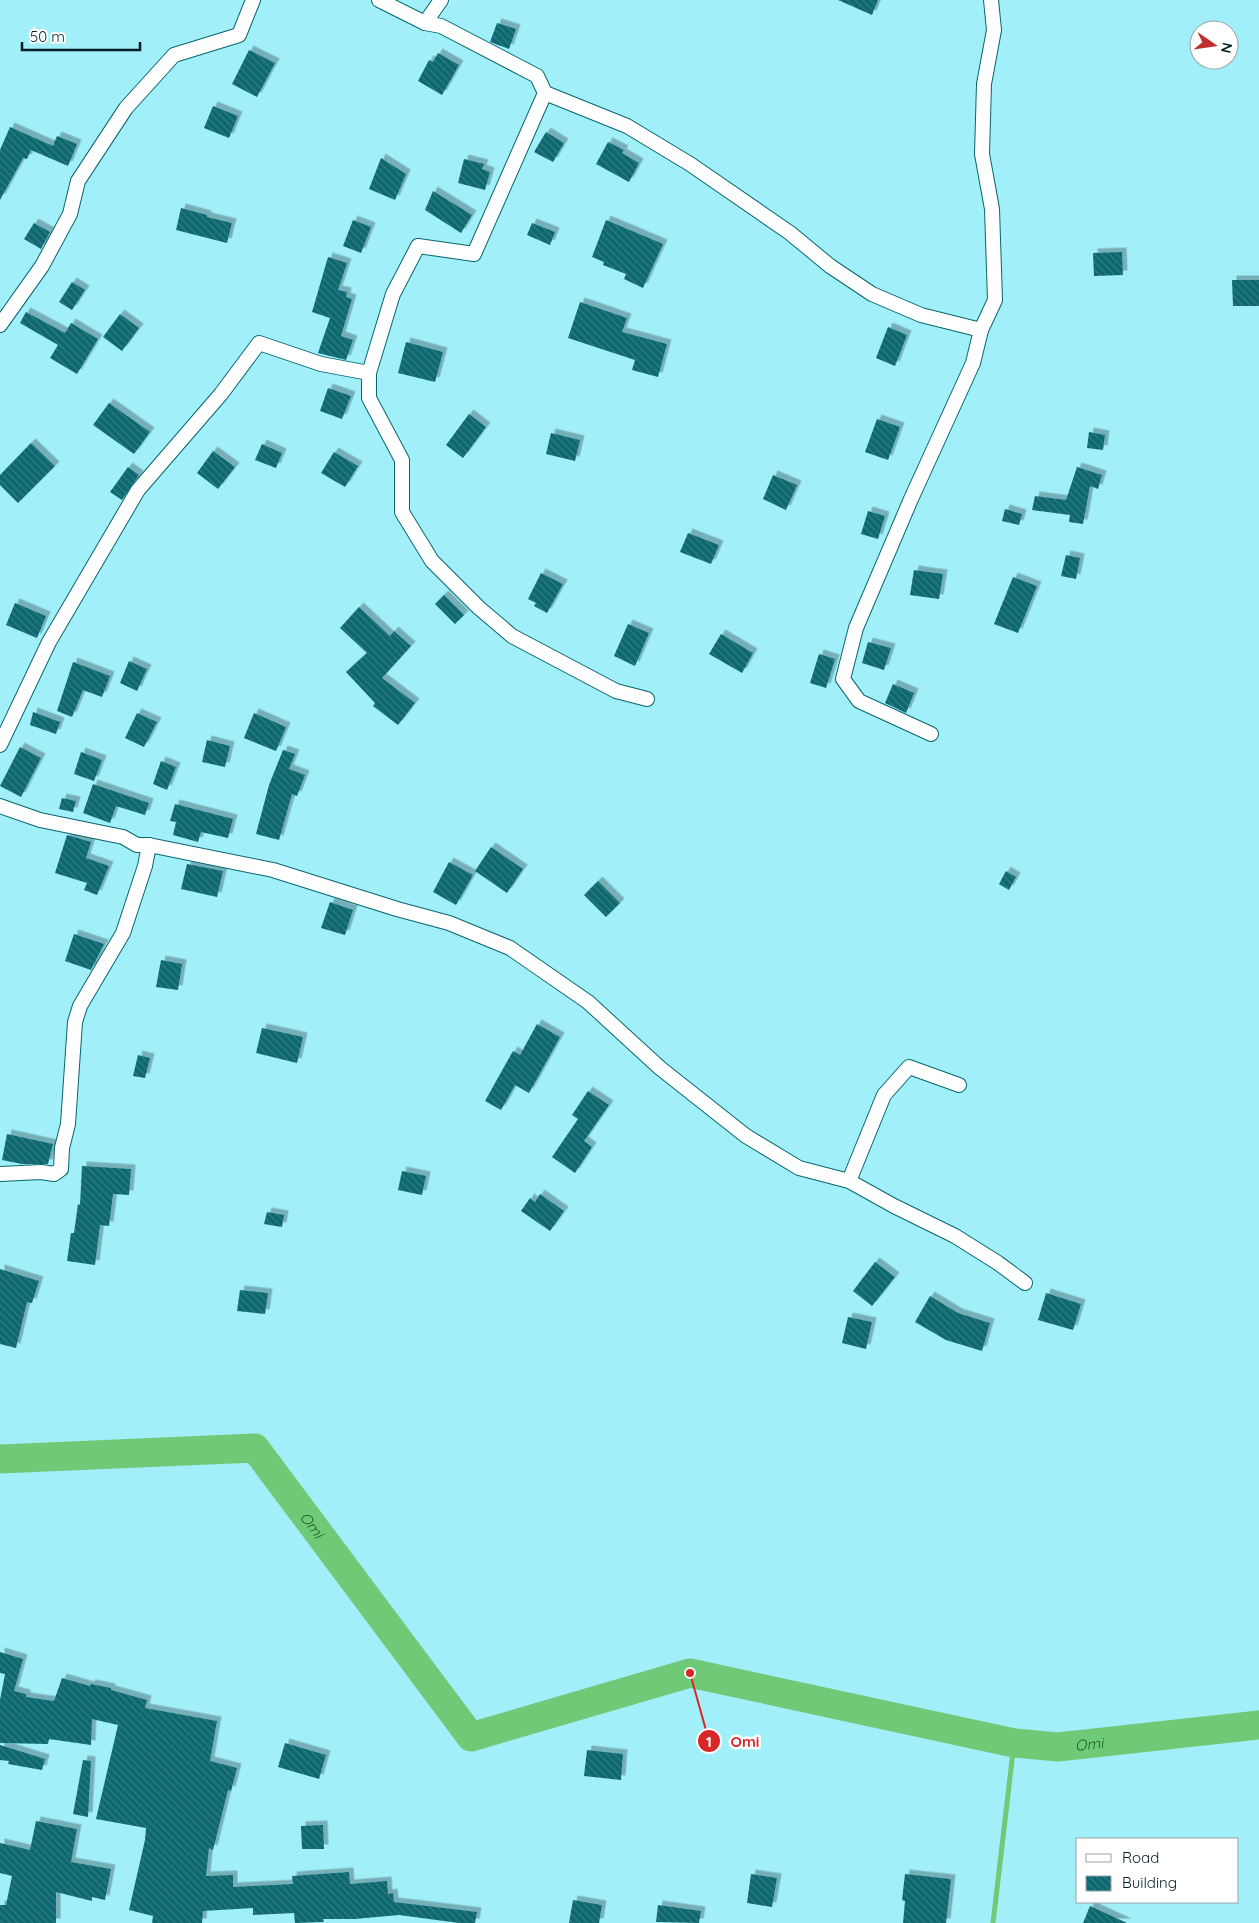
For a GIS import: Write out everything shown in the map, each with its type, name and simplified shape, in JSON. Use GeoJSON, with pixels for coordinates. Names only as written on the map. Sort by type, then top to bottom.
{"type":"FeatureCollection","features":[{"type":"Feature","properties":{"kind":"street"},"geometry":{"type":"LineString","coordinates":[[0,325],[42,266],[70,214],[78,181],[126,108],[174,55],[240,35],[253,0]]}},
{"type":"Feature","properties":{"kind":"street"},"geometry":{"type":"LineString","coordinates":[[380,0],[425,22],[442,26],[537,76],[545,92],[627,126],[682,159],[790,233],[830,266],[872,294],[921,315],[982,330]]}},
{"type":"Feature","properties":{"kind":"street"},"geometry":{"type":"LineString","coordinates":[[425,22],[441,0]]}},
{"type":"Feature","properties":{"kind":"street"},"geometry":{"type":"LineString","coordinates":[[932,734],[859,701],[843,679],[856,628],[911,498],[973,363],[982,330],[995,300],[992,209],[982,154],[984,84],[994,30],[991,0]]}},
{"type":"Feature","properties":{"kind":"street"},"geometry":{"type":"LineString","coordinates":[[545,92],[474,254],[418,246],[393,294],[369,373],[369,398],[402,460],[402,512],[432,561],[478,607],[512,636],[616,692],[647,699]]}},
{"type":"Feature","properties":{"kind":"street"},"geometry":{"type":"LineString","coordinates":[[0,745],[49,642],[138,490],[221,394],[259,342],[321,364],[369,373]]}},
{"type":"Feature","properties":{"kind":"street"},"geometry":{"type":"LineString","coordinates":[[0,806],[40,820],[122,837],[137,845],[149,845],[273,870],[396,910],[449,923],[510,948],[588,1002],[660,1068],[746,1136],[799,1168],[849,1181],[955,1236],[998,1263],[1025,1283]]}},
{"type":"Feature","properties":{"kind":"street"},"geometry":{"type":"LineString","coordinates":[[0,1174],[41,1172],[54,1174],[61,1169],[62,1148],[68,1124],[75,1022],[80,1006],[122,933],[145,866],[149,845]]}},
{"type":"Feature","properties":{"kind":"street"},"geometry":{"type":"LineString","coordinates":[[849,1181],[884,1095],[909,1067],[959,1086]]}},
{"type":"Feature","properties":{"kind":"building"},"geometry":{"type":"Polygon","coordinates":[[[838,0],[878,0],[872,15],[838,0]]]}},
{"type":"Feature","properties":{"kind":"building"},"geometry":{"type":"Polygon","coordinates":[[[497,23],[516,29],[509,49],[490,42],[497,23]]]}},
{"type":"Feature","properties":{"kind":"building"},"geometry":{"type":"Polygon","coordinates":[[[249,50],[275,63],[257,97],[232,84],[249,50]]]}},
{"type":"Feature","properties":{"kind":"building"},"geometry":{"type":"Polygon","coordinates":[[[438,53],[459,65],[442,95],[418,81],[429,60],[433,62],[438,53]]]}},
{"type":"Feature","properties":{"kind":"building"},"geometry":{"type":"Polygon","coordinates":[[[213,106],[238,116],[229,138],[204,128],[213,106]]]}},
{"type":"Feature","properties":{"kind":"building"},"geometry":{"type":"Polygon","coordinates":[[[10,127],[53,146],[57,136],[77,144],[68,166],[31,150],[27,159],[23,158],[0,200],[0,150],[10,127]]]}},
{"type":"Feature","properties":{"kind":"building"},"geometry":{"type":"Polygon","coordinates":[[[546,132],[564,143],[553,162],[534,152],[546,132]]]}},
{"type":"Feature","properties":{"kind":"building"},"geometry":{"type":"Polygon","coordinates":[[[608,142],[624,150],[622,153],[639,163],[629,182],[596,164],[608,142]]]}},
{"type":"Feature","properties":{"kind":"building"},"geometry":{"type":"Polygon","coordinates":[[[381,158],[406,174],[395,200],[369,189],[381,158]]]}},
{"type":"Feature","properties":{"kind":"building"},"geometry":{"type":"Polygon","coordinates":[[[464,159],[484,164],[482,169],[490,172],[485,190],[458,183],[464,159]]]}},
{"type":"Feature","properties":{"kind":"building"},"geometry":{"type":"Polygon","coordinates":[[[433,191],[472,215],[461,233],[425,210],[433,191]]]}},
{"type":"Feature","properties":{"kind":"building"},"geometry":{"type":"Polygon","coordinates":[[[181,208],[232,223],[227,243],[176,230],[181,208]]]}},
{"type":"Feature","properties":{"kind":"building"},"geometry":{"type":"Polygon","coordinates":[[[353,220],[371,227],[361,253],[343,246],[353,220]]]}},
{"type":"Feature","properties":{"kind":"building"},"geometry":{"type":"Polygon","coordinates":[[[606,220],[663,244],[643,288],[624,279],[626,274],[603,265],[604,262],[592,257],[606,220]]]}},
{"type":"Feature","properties":{"kind":"building"},"geometry":{"type":"Polygon","coordinates":[[[34,223],[50,232],[41,249],[24,239],[34,223]]]}},
{"type":"Feature","properties":{"kind":"building"},"geometry":{"type":"Polygon","coordinates":[[[532,223],[555,232],[550,245],[527,235],[532,223]]]}},
{"type":"Feature","properties":{"kind":"building"},"geometry":{"type":"Polygon","coordinates":[[[1122,252],[1123,275],[1094,276],[1093,253],[1122,252]]]}},
{"type":"Feature","properties":{"kind":"building"},"geometry":{"type":"Polygon","coordinates":[[[328,257],[347,263],[338,290],[347,292],[346,297],[352,299],[341,336],[353,340],[346,360],[318,353],[330,318],[312,312],[328,257]]]}},
{"type":"Feature","properties":{"kind":"building"},"geometry":{"type":"Polygon","coordinates":[[[1232,280],[1259,280],[1259,306],[1233,306],[1232,280]]]}},
{"type":"Feature","properties":{"kind":"building"},"geometry":{"type":"Polygon","coordinates":[[[72,282],[85,290],[72,310],[59,302],[72,282]]]}},
{"type":"Feature","properties":{"kind":"building"},"geometry":{"type":"Polygon","coordinates":[[[580,302],[627,318],[622,332],[667,344],[658,377],[632,370],[635,360],[568,338],[580,302]]]}},
{"type":"Feature","properties":{"kind":"building"},"geometry":{"type":"Polygon","coordinates":[[[26,312],[65,333],[71,323],[98,339],[77,374],[50,358],[58,345],[20,323],[26,312]]]}},
{"type":"Feature","properties":{"kind":"building"},"geometry":{"type":"Polygon","coordinates":[[[120,314],[139,328],[122,351],[103,337],[120,314]]]}},
{"type":"Feature","properties":{"kind":"building"},"geometry":{"type":"Polygon","coordinates":[[[888,327],[907,335],[895,366],[876,358],[888,327]]]}},
{"type":"Feature","properties":{"kind":"building"},"geometry":{"type":"Polygon","coordinates":[[[406,342],[443,352],[435,382],[398,373],[406,342]]]}},
{"type":"Feature","properties":{"kind":"building"},"geometry":{"type":"Polygon","coordinates":[[[328,388],[351,396],[342,419],[320,411],[328,388]]]}},
{"type":"Feature","properties":{"kind":"building"},"geometry":{"type":"Polygon","coordinates":[[[109,403],[150,432],[134,454],[93,425],[109,403]]]}},
{"type":"Feature","properties":{"kind":"building"},"geometry":{"type":"Polygon","coordinates":[[[469,414],[486,427],[463,458],[446,445],[469,414]]]}},
{"type":"Feature","properties":{"kind":"building"},"geometry":{"type":"Polygon","coordinates":[[[877,419],[900,427],[888,460],[865,452],[877,419]]]}},
{"type":"Feature","properties":{"kind":"building"},"geometry":{"type":"Polygon","coordinates":[[[1089,432],[1105,435],[1103,450],[1087,448],[1089,432]]]}},
{"type":"Feature","properties":{"kind":"building"},"geometry":{"type":"Polygon","coordinates":[[[551,433],[580,440],[575,461],[546,454],[551,433]]]}},
{"type":"Feature","properties":{"kind":"building"},"geometry":{"type":"Polygon","coordinates":[[[31,443],[55,466],[18,503],[0,485],[0,475],[31,443]]]}},
{"type":"Feature","properties":{"kind":"building"},"geometry":{"type":"Polygon","coordinates":[[[262,444],[282,453],[276,468],[255,460],[262,444]]]}},
{"type":"Feature","properties":{"kind":"building"},"geometry":{"type":"Polygon","coordinates":[[[213,451],[235,467],[218,489],[197,473],[213,451]]]}},
{"type":"Feature","properties":{"kind":"building"},"geometry":{"type":"Polygon","coordinates":[[[334,452],[358,466],[345,487],[321,473],[334,452]]]}},
{"type":"Feature","properties":{"kind":"building"},"geometry":{"type":"Polygon","coordinates":[[[128,467],[139,475],[122,500],[110,492],[128,467]]]}},
{"type":"Feature","properties":{"kind":"building"},"geometry":{"type":"Polygon","coordinates":[[[1077,467],[1102,475],[1098,489],[1090,486],[1083,524],[1069,522],[1070,515],[1032,510],[1035,496],[1066,500],[1077,467]]]}},
{"type":"Feature","properties":{"kind":"building"},"geometry":{"type":"Polygon","coordinates":[[[773,475],[797,485],[786,510],[763,499],[773,475]]]}},
{"type":"Feature","properties":{"kind":"building"},"geometry":{"type":"Polygon","coordinates":[[[1005,509],[1022,514],[1019,525],[1002,521],[1005,509]]]}},
{"type":"Feature","properties":{"kind":"building"},"geometry":{"type":"Polygon","coordinates":[[[868,511],[885,516],[878,539],[861,534],[868,511]]]}},
{"type":"Feature","properties":{"kind":"building"},"geometry":{"type":"Polygon","coordinates":[[[688,533],[719,545],[711,564],[680,552],[688,533]]]}},
{"type":"Feature","properties":{"kind":"building"},"geometry":{"type":"Polygon","coordinates":[[[1066,555],[1080,558],[1076,579],[1061,576],[1066,555]]]}},
{"type":"Feature","properties":{"kind":"building"},"geometry":{"type":"Polygon","coordinates":[[[914,570],[943,574],[939,599],[910,595],[914,570]]]}},
{"type":"Feature","properties":{"kind":"building"},"geometry":{"type":"Polygon","coordinates":[[[541,573],[563,584],[547,613],[534,606],[536,603],[528,599],[541,573]]]}},
{"type":"Feature","properties":{"kind":"building"},"geometry":{"type":"Polygon","coordinates":[[[1013,577],[1037,586],[1018,633],[994,624],[1013,577]]]}},
{"type":"Feature","properties":{"kind":"building"},"geometry":{"type":"Polygon","coordinates":[[[444,595],[464,615],[455,624],[435,604],[444,595]]]}},
{"type":"Feature","properties":{"kind":"building"},"geometry":{"type":"Polygon","coordinates":[[[15,603],[46,616],[37,638],[6,625],[15,603]]]}},
{"type":"Feature","properties":{"kind":"building"},"geometry":{"type":"Polygon","coordinates":[[[359,607],[390,636],[394,631],[411,646],[382,678],[415,703],[398,725],[373,706],[375,703],[346,672],[367,653],[340,628],[359,607]]]}},
{"type":"Feature","properties":{"kind":"building"},"geometry":{"type":"Polygon","coordinates":[[[628,624],[649,633],[635,666],[614,656],[628,624]]]}},
{"type":"Feature","properties":{"kind":"building"},"geometry":{"type":"Polygon","coordinates":[[[721,634],[753,653],[742,673],[709,654],[721,634]]]}},
{"type":"Feature","properties":{"kind":"building"},"geometry":{"type":"Polygon","coordinates":[[[868,642],[891,648],[884,670],[862,663],[868,642]]]}},
{"type":"Feature","properties":{"kind":"building"},"geometry":{"type":"Polygon","coordinates":[[[819,654],[835,659],[826,688],[810,683],[819,654]]]}},
{"type":"Feature","properties":{"kind":"building"},"geometry":{"type":"Polygon","coordinates":[[[129,661],[147,669],[137,691],[120,683],[129,661]]]}},
{"type":"Feature","properties":{"kind":"building"},"geometry":{"type":"Polygon","coordinates":[[[73,662],[110,676],[102,697],[83,690],[72,717],[57,711],[73,662]]]}},
{"type":"Feature","properties":{"kind":"building"},"geometry":{"type":"Polygon","coordinates":[[[893,684],[914,693],[906,713],[885,703],[893,684]]]}},
{"type":"Feature","properties":{"kind":"building"},"geometry":{"type":"Polygon","coordinates":[[[33,712],[60,722],[56,734],[30,725],[33,712]]]}},
{"type":"Feature","properties":{"kind":"building"},"geometry":{"type":"Polygon","coordinates":[[[137,713],[157,722],[144,747],[125,738],[137,713]]]}},
{"type":"Feature","properties":{"kind":"building"},"geometry":{"type":"Polygon","coordinates":[[[254,713],[286,727],[276,751],[244,738],[254,713]]]}},
{"type":"Feature","properties":{"kind":"building"},"geometry":{"type":"Polygon","coordinates":[[[207,740],[230,746],[225,767],[202,762],[207,740]]]}},
{"type":"Feature","properties":{"kind":"building"},"geometry":{"type":"Polygon","coordinates":[[[20,747],[41,758],[21,797],[0,786],[20,747]]]}},
{"type":"Feature","properties":{"kind":"building"},"geometry":{"type":"Polygon","coordinates":[[[283,750],[295,754],[289,769],[305,775],[297,796],[292,794],[279,840],[256,834],[269,785],[283,750]]]}},
{"type":"Feature","properties":{"kind":"building"},"geometry":{"type":"Polygon","coordinates":[[[81,752],[102,760],[94,781],[74,774],[81,752]]]}},
{"type":"Feature","properties":{"kind":"building"},"geometry":{"type":"Polygon","coordinates":[[[161,761],[176,767],[167,790],[153,784],[161,761]]]}},
{"type":"Feature","properties":{"kind":"building"},"geometry":{"type":"Polygon","coordinates":[[[93,784],[149,803],[145,815],[116,806],[110,823],[83,813],[93,784]]]}},
{"type":"Feature","properties":{"kind":"building"},"geometry":{"type":"Polygon","coordinates":[[[62,798],[76,801],[73,812],[59,809],[62,798]]]}},
{"type":"Feature","properties":{"kind":"building"},"geometry":{"type":"Polygon","coordinates":[[[175,804],[233,819],[228,838],[201,832],[198,842],[173,835],[176,822],[170,821],[175,804]]]}},
{"type":"Feature","properties":{"kind":"building"},"geometry":{"type":"Polygon","coordinates":[[[67,835],[91,842],[86,858],[109,866],[97,895],[84,890],[87,883],[55,873],[67,835]]]}},
{"type":"Feature","properties":{"kind":"building"},"geometry":{"type":"Polygon","coordinates":[[[491,847],[523,869],[507,893],[475,871],[491,847]]]}},
{"type":"Feature","properties":{"kind":"building"},"geometry":{"type":"Polygon","coordinates":[[[449,862],[473,875],[456,905],[433,892],[449,862]]]}},
{"type":"Feature","properties":{"kind":"building"},"geometry":{"type":"Polygon","coordinates":[[[187,864],[223,871],[217,897],[181,889],[187,864]]]}},
{"type":"Feature","properties":{"kind":"building"},"geometry":{"type":"Polygon","coordinates":[[[1006,871],[1016,877],[1009,890],[999,884],[1006,871]]]}},
{"type":"Feature","properties":{"kind":"building"},"geometry":{"type":"Polygon","coordinates":[[[598,881],[620,903],[606,917],[584,895],[598,881]]]}},
{"type":"Feature","properties":{"kind":"building"},"geometry":{"type":"Polygon","coordinates":[[[330,902],[353,910],[345,935],[321,928],[330,902]]]}},
{"type":"Feature","properties":{"kind":"building"},"geometry":{"type":"Polygon","coordinates":[[[74,934],[104,944],[91,970],[65,961],[74,934]]]}},
{"type":"Feature","properties":{"kind":"building"},"geometry":{"type":"Polygon","coordinates":[[[161,960],[182,964],[178,990],[156,987],[161,960]]]}},
{"type":"Feature","properties":{"kind":"building"},"geometry":{"type":"Polygon","coordinates":[[[537,1024],[560,1037],[529,1093],[515,1085],[501,1110],[485,1101],[513,1051],[520,1055],[537,1024]]]}},
{"type":"Feature","properties":{"kind":"building"},"geometry":{"type":"Polygon","coordinates":[[[262,1028],[303,1037],[297,1063],[256,1053],[262,1028]]]}},
{"type":"Feature","properties":{"kind":"building"},"geometry":{"type":"Polygon","coordinates":[[[138,1055],[150,1058],[145,1078],[133,1076],[138,1055]]]}},
{"type":"Feature","properties":{"kind":"building"},"geometry":{"type":"Polygon","coordinates":[[[588,1091],[609,1105],[584,1141],[592,1147],[575,1173],[552,1157],[578,1119],[572,1115],[588,1091]]]}},
{"type":"Feature","properties":{"kind":"building"},"geometry":{"type":"Polygon","coordinates":[[[7,1134],[53,1144],[48,1164],[22,1164],[2,1160],[7,1134]]]}},
{"type":"Feature","properties":{"kind":"building"},"geometry":{"type":"Polygon","coordinates":[[[82,1166],[131,1169],[129,1195],[113,1194],[109,1226],[100,1225],[95,1265],[67,1261],[71,1233],[74,1233],[78,1204],[80,1205],[82,1166]]]}},
{"type":"Feature","properties":{"kind":"building"},"geometry":{"type":"Polygon","coordinates":[[[402,1171],[426,1176],[422,1195],[398,1190],[402,1171]]]}},
{"type":"Feature","properties":{"kind":"building"},"geometry":{"type":"Polygon","coordinates":[[[540,1194],[564,1211],[550,1231],[521,1211],[530,1198],[535,1202],[540,1194]]]}},
{"type":"Feature","properties":{"kind":"building"},"geometry":{"type":"Polygon","coordinates":[[[267,1212],[284,1215],[282,1227],[264,1224],[267,1212]]]}},
{"type":"Feature","properties":{"kind":"building"},"geometry":{"type":"Polygon","coordinates":[[[875,1262],[895,1277],[872,1306],[853,1291],[875,1262]]]}},
{"type":"Feature","properties":{"kind":"building"},"geometry":{"type":"Polygon","coordinates":[[[0,1269],[39,1281],[32,1303],[27,1302],[16,1348],[0,1344],[0,1269]]]}},
{"type":"Feature","properties":{"kind":"building"},"geometry":{"type":"Polygon","coordinates":[[[240,1290],[268,1293],[265,1314],[237,1311],[240,1290]]]}},
{"type":"Feature","properties":{"kind":"building"},"geometry":{"type":"Polygon","coordinates":[[[1046,1293],[1081,1304],[1073,1330],[1038,1320],[1046,1293]]]}},
{"type":"Feature","properties":{"kind":"building"},"geometry":{"type":"Polygon","coordinates":[[[930,1296],[958,1313],[990,1323],[982,1351],[946,1340],[915,1322],[930,1296]]]}},
{"type":"Feature","properties":{"kind":"building"},"geometry":{"type":"Polygon","coordinates":[[[848,1317],[872,1322],[866,1349],[842,1343],[848,1317]]]}},
{"type":"Feature","properties":{"kind":"building"},"geometry":{"type":"Polygon","coordinates":[[[0,1652],[23,1659],[14,1691],[26,1694],[26,1697],[54,1701],[62,1678],[90,1686],[91,1684],[111,1688],[111,1690],[147,1700],[145,1708],[217,1721],[210,1761],[237,1768],[231,1791],[228,1790],[213,1850],[209,1848],[206,1876],[233,1875],[233,1887],[293,1884],[292,1876],[349,1872],[350,1884],[387,1881],[388,1894],[393,1893],[394,1902],[477,1912],[475,1923],[459,1923],[399,1915],[355,1919],[323,1919],[324,1922],[295,1923],[294,1913],[253,1915],[253,1908],[203,1911],[202,1923],[152,1923],[153,1916],[129,1910],[146,1828],[96,1819],[118,1725],[92,1719],[91,1745],[49,1739],[48,1744],[0,1743],[0,1700],[5,1674],[0,1673],[0,1652]]]}},
{"type":"Feature","properties":{"kind":"building"},"geometry":{"type":"Polygon","coordinates":[[[285,1743],[326,1755],[319,1779],[278,1767],[285,1743]]]}},
{"type":"Feature","properties":{"kind":"building"},"geometry":{"type":"Polygon","coordinates":[[[0,1745],[45,1759],[42,1770],[8,1764],[9,1761],[0,1760],[0,1745]]]}},
{"type":"Feature","properties":{"kind":"building"},"geometry":{"type":"Polygon","coordinates":[[[587,1750],[623,1754],[621,1780],[584,1776],[587,1750]]]}},
{"type":"Feature","properties":{"kind":"building"},"geometry":{"type":"Polygon","coordinates":[[[83,1760],[91,1761],[88,1817],[73,1814],[83,1760]]]}},
{"type":"Feature","properties":{"kind":"building"},"geometry":{"type":"Polygon","coordinates":[[[36,1821],[77,1829],[71,1862],[111,1869],[105,1900],[92,1897],[92,1901],[56,1892],[56,1923],[0,1923],[0,1905],[6,1905],[12,1876],[0,1873],[0,1843],[30,1850],[36,1821]]]}},
{"type":"Feature","properties":{"kind":"building"},"geometry":{"type":"Polygon","coordinates":[[[323,1825],[324,1849],[302,1849],[301,1826],[323,1825]]]}},
{"type":"Feature","properties":{"kind":"building"},"geometry":{"type":"Polygon","coordinates":[[[751,1874],[777,1878],[772,1907],[747,1903],[751,1874]]]}},
{"type":"Feature","properties":{"kind":"building"},"geometry":{"type":"Polygon","coordinates":[[[905,1874],[951,1879],[946,1923],[903,1923],[905,1901],[902,1900],[905,1874]]]}},
{"type":"Feature","properties":{"kind":"building"},"geometry":{"type":"Polygon","coordinates":[[[573,1900],[602,1905],[599,1923],[569,1923],[573,1900]]]}},
{"type":"Feature","properties":{"kind":"building"},"geometry":{"type":"Polygon","coordinates":[[[658,1905],[701,1911],[699,1923],[656,1922],[658,1905]]]}},
{"type":"Feature","properties":{"kind":"building"},"geometry":{"type":"Polygon","coordinates":[[[1090,1906],[1127,1923],[1083,1923],[1090,1906]]]}},
{"type":"Feature","properties":{"kind":"waterway","name":"Omi"},"geometry":{"type":"LineString","coordinates":[[0,1459],[255,1448],[471,1737],[690,1673],[1014,1743],[1058,1747],[1259,1725]]}},
{"type":"Feature","properties":{"kind":"waterway"},"geometry":{"type":"LineString","coordinates":[[993,1923],[1014,1743]]}},
{"type":"Feature","properties":{"kind":"place","name":"Omi"},"geometry":{"type":"Point","coordinates":[690,1673]}}]}
